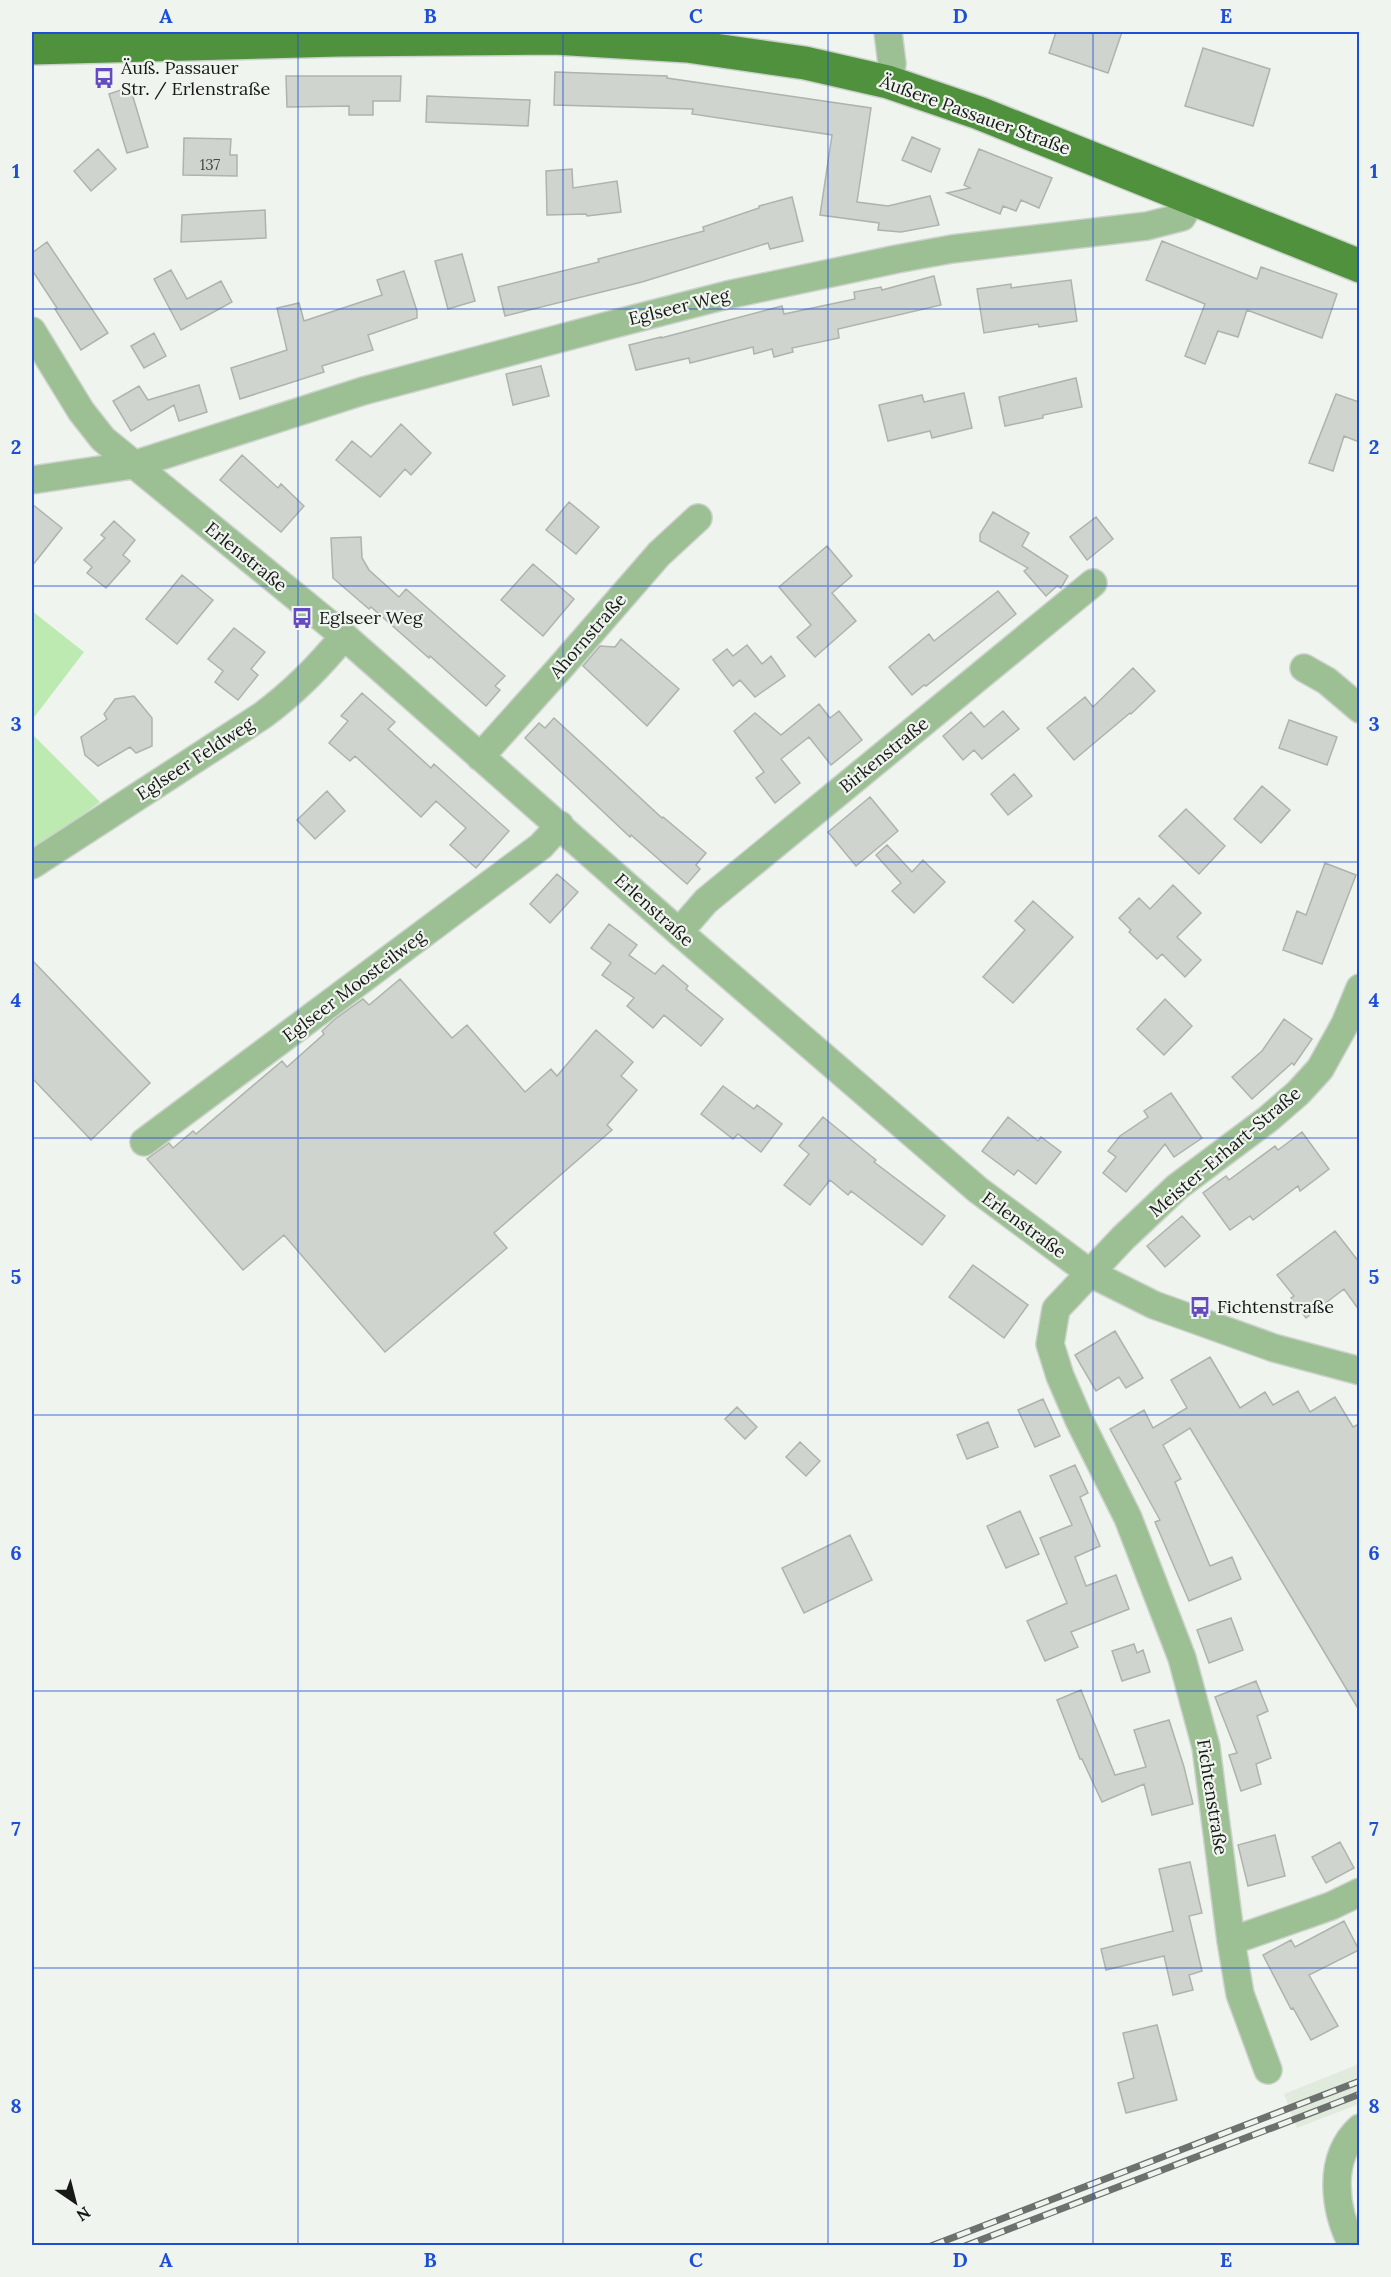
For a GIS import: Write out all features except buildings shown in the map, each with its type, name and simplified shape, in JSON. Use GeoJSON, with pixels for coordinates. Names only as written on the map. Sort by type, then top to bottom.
{"type":"FeatureCollection","features":[{"type":"Feature","properties":{"kind":"main road","name":"Äußere Passauer Straße"},"geometry":{"type":"LineString","coordinates":[[32,48],[339,40],[554,38],[687,46],[805,63],[888,82],[979,113],[1359,266]]}},
{"type":"Feature","properties":{"kind":"street"},"geometry":{"type":"LineString","coordinates":[[888,32],[892,64],[888,82]]}},
{"type":"Feature","properties":{"kind":"street","name":"Eglseer Weg"},"geometry":{"type":"LineString","coordinates":[[32,480],[133,465],[363,391],[728,295],[952,249],[1147,226],[1182,218],[1192,199]]}},
{"type":"Feature","properties":{"kind":"street","name":"Erlenstraße"},"geometry":{"type":"LineString","coordinates":[[32,331],[81,411],[102,439],[344,636],[679,932],[978,1190],[1090,1274],[1154,1305],[1274,1348],[1359,1371]]}},
{"type":"Feature","properties":{"kind":"street","name":"Ahornstraße"},"geometry":{"type":"LineString","coordinates":[[480,757],[560,669],[659,554],[698,518]]}},
{"type":"Feature","properties":{"kind":"street","name":"Birkenstraße"},"geometry":{"type":"LineString","coordinates":[[679,932],[706,901],[1093,583]]}},
{"type":"Feature","properties":{"kind":"street","name":"Eglseer Feldweg"},"geometry":{"type":"LineString","coordinates":[[32,865],[263,715],[291,694],[318,668],[344,636]]}},
{"type":"Feature","properties":{"kind":"street"},"geometry":{"type":"LineString","coordinates":[[1304,668],[1327,681],[1359,710]]}},
{"type":"Feature","properties":{"kind":"street","name":"Eglseer Moosteilweg"},"geometry":{"type":"LineString","coordinates":[[144,1142],[541,846],[560,825]]}},
{"type":"Feature","properties":{"kind":"street","name":"Meister-Erhart-Straße"},"geometry":{"type":"LineString","coordinates":[[1090,1274],[1123,1238],[1177,1188],[1298,1094],[1320,1069],[1334,1046],[1359,987]]}},
{"type":"Feature","properties":{"kind":"street","name":"Fichtenstraße"},"geometry":{"type":"LineString","coordinates":[[1090,1274],[1056,1309],[1050,1344],[1060,1376],[1079,1420],[1128,1518],[1182,1658],[1206,1747],[1240,1994],[1268,2070]]}},
{"type":"Feature","properties":{"kind":"street"},"geometry":{"type":"LineString","coordinates":[[1231,1941],[1331,1906],[1359,1892]]}},
{"type":"Feature","properties":{"kind":"street"},"geometry":{"type":"LineString","coordinates":[[1353,2246],[1344,2229],[1337,2196],[1339,2164],[1349,2138],[1359,2128]]}},
{"type":"Feature","properties":{"kind":"shaded area"},"geometry":{"type":"Polygon","coordinates":[[[1359,2064],[1359,2104],[1297,2128],[1284,2094],[1359,2064]]]}},
{"type":"Feature","properties":{"kind":"green space"},"geometry":{"type":"Polygon","coordinates":[[[32,611],[84,652],[32,720],[32,611]]]}},
{"type":"Feature","properties":{"kind":"green space"},"geometry":{"type":"Polygon","coordinates":[[[32,734],[100,802],[39,846],[32,846],[32,734]]]}},
{"type":"Feature","properties":{"kind":"railway"},"geometry":{"type":"LineString","coordinates":[[931,2246],[1360,2081]]}},
{"type":"Feature","properties":{"kind":"railway"},"geometry":{"type":"LineString","coordinates":[[965,2246],[1360,2094]]}},
{"type":"Feature","properties":{"kind":"place","name":"Äuß. Passauer Str. / Erlenstraße"},"geometry":{"type":"Point","coordinates":[104,78]}},
{"type":"Feature","properties":{"kind":"place","name":"Eglseer Weg"},"geometry":{"type":"Point","coordinates":[302,618]}},
{"type":"Feature","properties":{"kind":"place","name":"Fichtenstraße"},"geometry":{"type":"Point","coordinates":[1200,1307]}}]}
